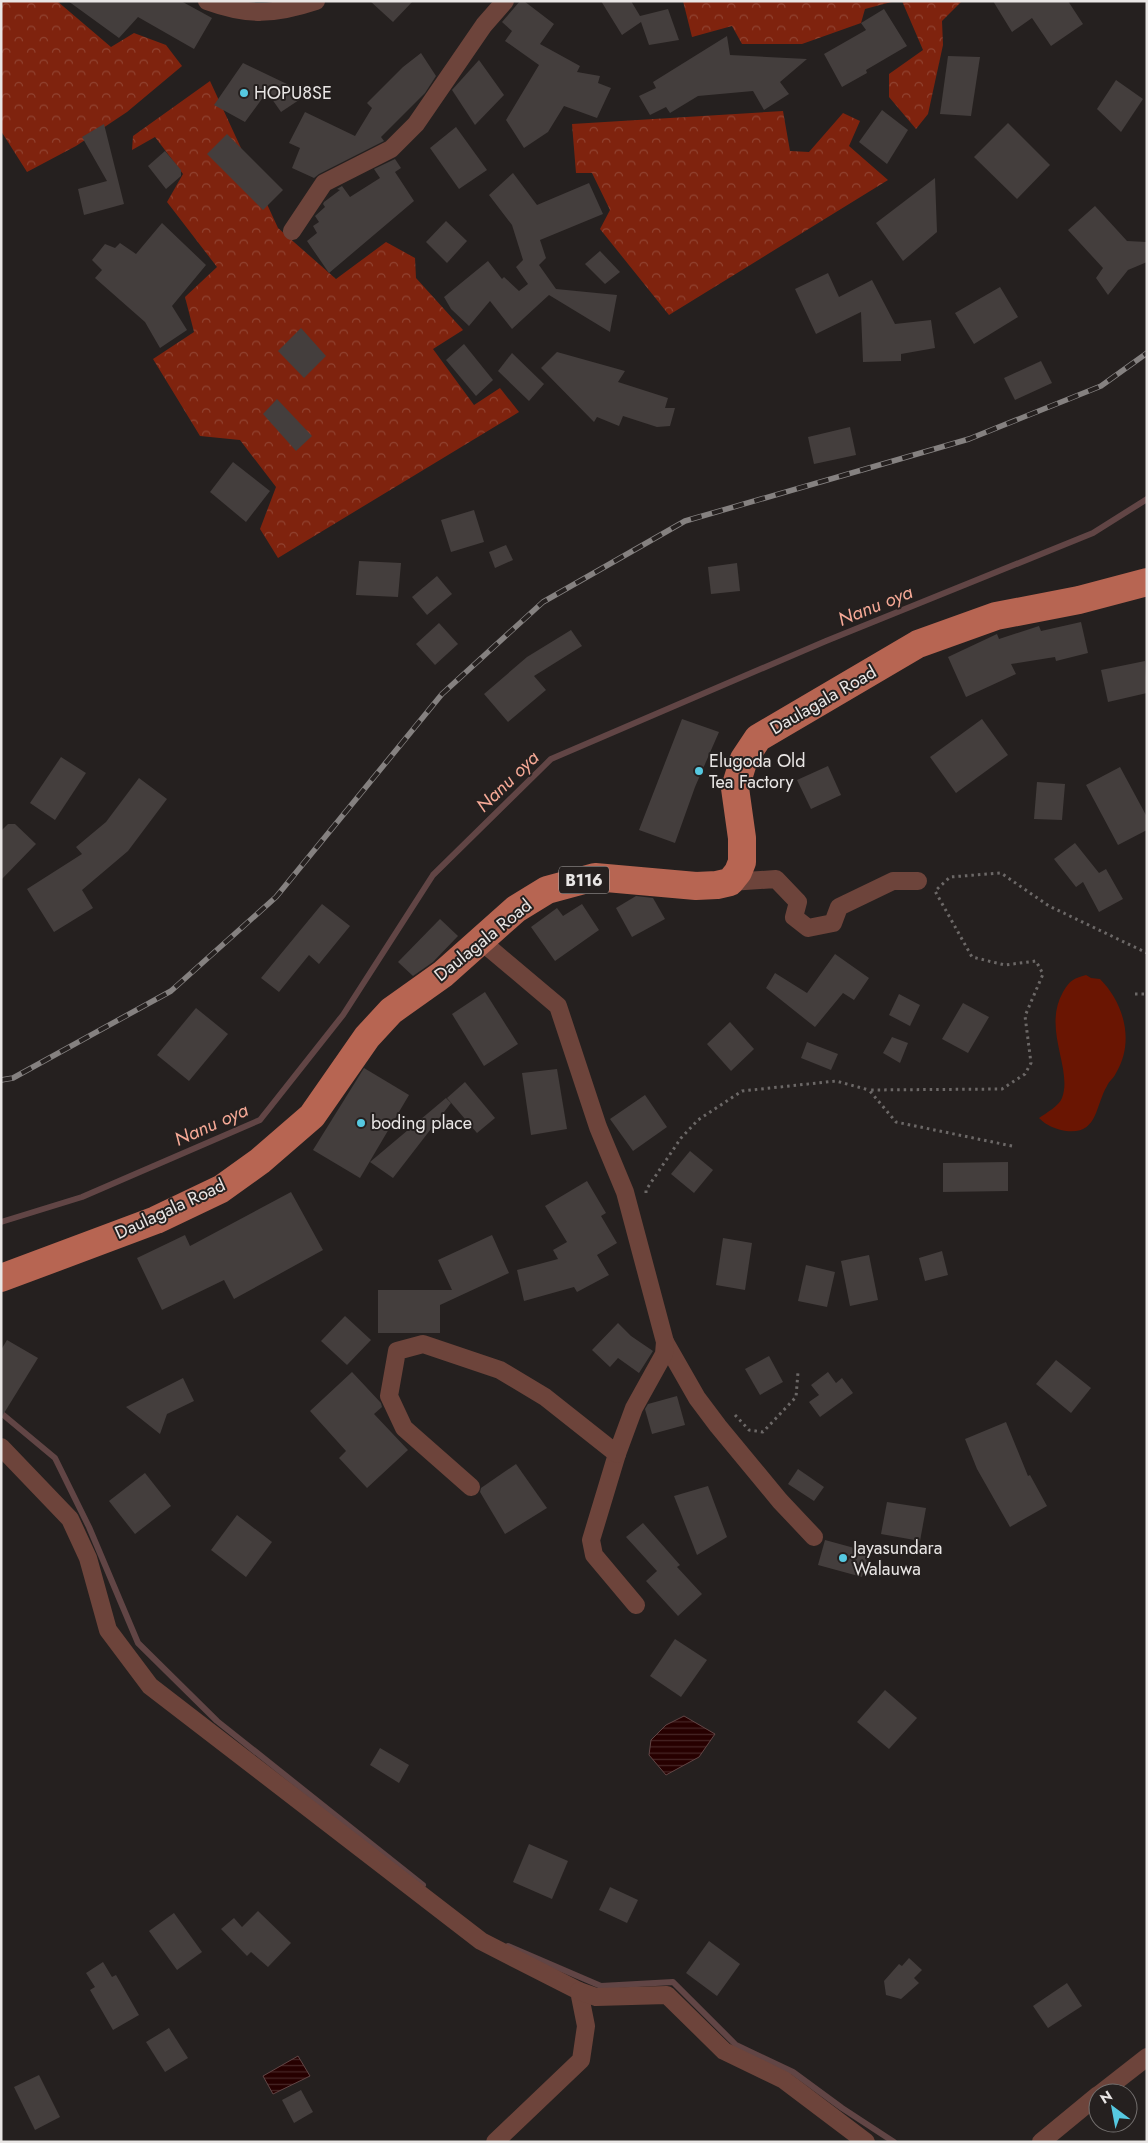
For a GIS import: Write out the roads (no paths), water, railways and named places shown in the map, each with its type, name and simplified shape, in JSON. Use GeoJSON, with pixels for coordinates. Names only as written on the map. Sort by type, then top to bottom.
{"type":"FeatureCollection","features":[{"type":"Feature","properties":{"kind":"main road","name":"Daulagala Road"},"geometry":{"type":"LineString","coordinates":[[1,1278],[156,1220],[229,1183],[260,1161],[312,1116],[367,1037],[391,1011],[443,974],[516,909],[547,890],[595,878],[696,886],[718,885],[730,882],[738,872],[742,862],[742,838],[735,788],[744,759],[758,738],[918,644],[996,616],[1079,600],[1147,582]]}},
{"type":"Feature","properties":{"kind":"street"},"geometry":{"type":"LineString","coordinates":[[207,1],[238,11],[264,12],[290,10],[316,1]]}},
{"type":"Feature","properties":{"kind":"street"},"geometry":{"type":"LineString","coordinates":[[292,231],[324,183],[391,149],[416,124],[484,26],[505,1]]}},
{"type":"Feature","properties":{"kind":"street"},"geometry":{"type":"LineString","coordinates":[[730,882],[776,879],[798,902],[794,917],[808,928],[833,923],[839,907],[871,890],[893,881],[918,881]]}},
{"type":"Feature","properties":{"kind":"street"},"geometry":{"type":"LineString","coordinates":[[482,941],[558,1006],[598,1127],[626,1192],[665,1342],[697,1398],[718,1426],[780,1501],[814,1537]]}},
{"type":"Feature","properties":{"kind":"street"},"geometry":{"type":"LineString","coordinates":[[636,1605],[594,1555],[592,1540],[617,1454],[634,1408],[664,1354],[665,1342]]}},
{"type":"Feature","properties":{"kind":"street"},"geometry":{"type":"LineString","coordinates":[[471,1487],[404,1428],[389,1396],[397,1351],[423,1344],[500,1370],[545,1397],[617,1454]]}},
{"type":"Feature","properties":{"kind":"street"},"geometry":{"type":"LineString","coordinates":[[1,1447],[70,1519],[88,1558],[108,1630],[150,1686],[481,1941],[596,1997],[667,1995],[724,2051],[784,2080],[866,2142]]}},
{"type":"Feature","properties":{"kind":"street"},"geometry":{"type":"LineString","coordinates":[[495,2142],[581,2060],[586,2026],[579,1990]]}},
{"type":"Feature","properties":{"kind":"street"},"geometry":{"type":"LineString","coordinates":[[1113,2083],[1147,2057]]}},
{"type":"Feature","properties":{"kind":"street"},"geometry":{"type":"LineString","coordinates":[[1041,2142],[1088,2103]]}},
{"type":"Feature","properties":{"kind":"waterway","name":"Nanu oya"},"geometry":{"type":"LineString","coordinates":[[1,1222],[82,1197],[260,1120],[343,1015],[433,875],[551,759],[826,641],[1093,533],[1147,499]]}},
{"type":"Feature","properties":{"kind":"waterway"},"geometry":{"type":"LineString","coordinates":[[1,1413],[55,1458],[89,1527],[138,1643],[217,1721],[423,1885]]}},
{"type":"Feature","properties":{"kind":"waterway"},"geometry":{"type":"LineString","coordinates":[[508,1946],[601,1986],[673,1982],[736,2045],[793,2072],[842,2108],[894,2142]]}},
{"type":"Feature","properties":{"kind":"railway"},"geometry":{"type":"LineString","coordinates":[[1,1080],[13,1078],[171,991],[276,897],[442,694],[543,602],[685,521],[969,439],[1101,386],[1147,353]]}},
{"type":"Feature","properties":{"kind":"place","name":"HOPU8SE"},"geometry":{"type":"Point","coordinates":[244,93]}},
{"type":"Feature","properties":{"kind":"place","name":"Elugoda Old Tea Factory"},"geometry":{"type":"Point","coordinates":[699,771]}},
{"type":"Feature","properties":{"kind":"place","name":"boding place"},"geometry":{"type":"Point","coordinates":[361,1123]}},
{"type":"Feature","properties":{"kind":"place","name":"Jayasundara Walauwa"},"geometry":{"type":"Point","coordinates":[843,1558]}}]}
